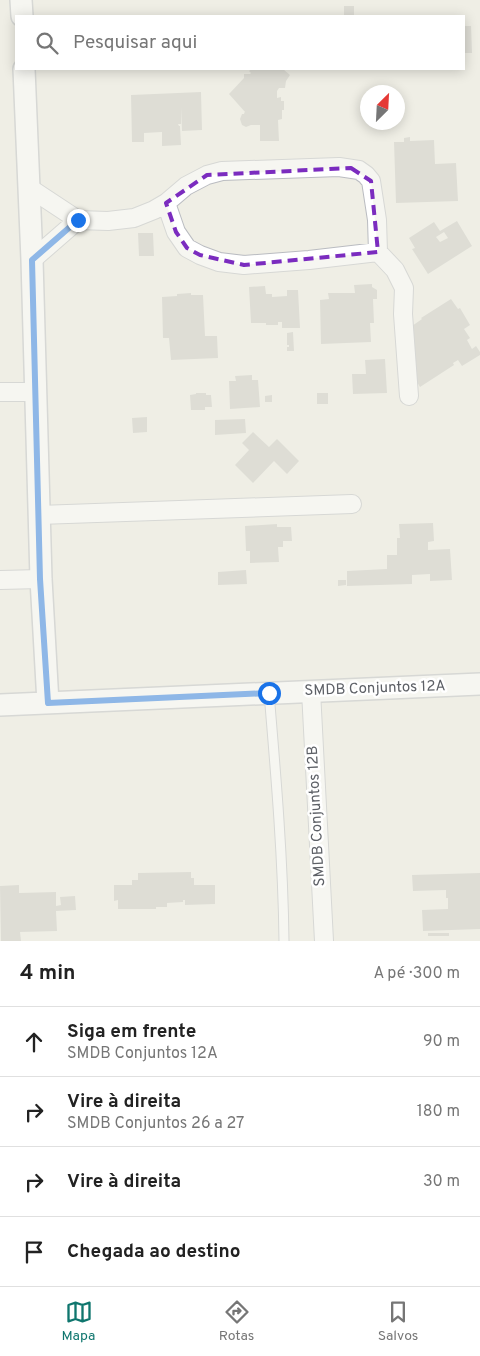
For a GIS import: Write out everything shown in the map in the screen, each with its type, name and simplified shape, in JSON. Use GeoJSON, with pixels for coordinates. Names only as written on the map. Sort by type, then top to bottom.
{"type":"FeatureCollection","features":[{"type":"Feature","properties":{"kind":"street"},"geometry":{"type":"LineString","coordinates":[[21,0],[22,15]]}},
{"type":"Feature","properties":{"kind":"street"},"geometry":{"type":"LineString","coordinates":[[24,70],[40,515],[40,579],[48,703]]}},
{"type":"Feature","properties":{"kind":"street"},"geometry":{"type":"LineString","coordinates":[[28,187],[78,220],[108,221],[134,218],[154,210],[166,203],[186,186],[207,175],[222,171],[329,167],[359,170],[366,174],[371,181],[377,220],[378,252],[395,270],[404,288],[403,314],[409,396]]}},
{"type":"Feature","properties":{"kind":"street"},"geometry":{"type":"LineString","coordinates":[[166,203],[176,232],[187,248],[219,262],[244,264],[309,260],[378,252]]}},
{"type":"Feature","properties":{"kind":"street"},"geometry":{"type":"LineString","coordinates":[[32,260],[78,220]]}},
{"type":"Feature","properties":{"kind":"street"},"geometry":{"type":"LineString","coordinates":[[0,392],[36,392]]}},
{"type":"Feature","properties":{"kind":"street"},"geometry":{"type":"LineString","coordinates":[[40,515],[352,504]]}},
{"type":"Feature","properties":{"kind":"street"},"geometry":{"type":"LineString","coordinates":[[0,580],[40,579]]}},
{"type":"Feature","properties":{"kind":"street","name":"SMDB Conjuntos 12A"},"geometry":{"type":"LineString","coordinates":[[0,705],[480,684]]}},
{"type":"Feature","properties":{"kind":"street","name":"SMDB Conjuntos 12B"},"geometry":{"type":"LineString","coordinates":[[311,691],[324,941]]}},
{"type":"Feature","properties":{"kind":"lane"},"geometry":{"type":"LineString","coordinates":[[269,693],[278,798],[284,941]]}},
{"type":"Feature","properties":{"kind":"highlighted area"},"geometry":{"type":"Polygon","coordinates":[[[351,168],[371,181],[378,252],[244,265],[200,255],[187,248],[176,232],[166,203],[207,175],[351,168]]]}},
{"type":"Feature","properties":{"kind":"building"},"geometry":{"type":"Polygon","coordinates":[[[344,6],[354,6],[354,15],[344,15],[344,6]]]}},
{"type":"Feature","properties":{"kind":"building"},"geometry":{"type":"Polygon","coordinates":[[[465,26],[471,26],[472,53],[465,53],[465,26]]]}},
{"type":"Feature","properties":{"kind":"building"},"geometry":{"type":"Polygon","coordinates":[[[250,70],[284,70],[290,75],[286,81],[285,88],[279,88],[277,91],[277,98],[281,97],[281,101],[284,101],[282,119],[278,120],[279,141],[260,141],[260,125],[246,127],[242,125],[240,119],[242,114],[245,112],[229,94],[244,78],[244,74],[250,74],[250,70]]]}},
{"type":"Feature","properties":{"kind":"building"},"geometry":{"type":"Polygon","coordinates":[[[201,92],[202,130],[182,131],[181,108],[181,124],[178,124],[180,126],[181,145],[162,146],[162,132],[144,133],[144,142],[132,142],[131,95],[201,92]]]}},
{"type":"Feature","properties":{"kind":"building"},"geometry":{"type":"Polygon","coordinates":[[[410,137],[410,141],[434,140],[435,164],[456,163],[458,201],[396,203],[394,142],[404,142],[404,138],[410,137]]]}},
{"type":"Feature","properties":{"kind":"building"},"geometry":{"type":"Polygon","coordinates":[[[457,221],[472,246],[428,274],[412,249],[415,248],[409,238],[434,222],[440,231],[457,221]],[[444,232],[436,237],[440,242],[448,238],[444,232]]]}},
{"type":"Feature","properties":{"kind":"building"},"geometry":{"type":"Polygon","coordinates":[[[138,233],[153,233],[154,256],[139,256],[138,233]]]}},
{"type":"Feature","properties":{"kind":"building"},"geometry":{"type":"Polygon","coordinates":[[[372,284],[372,287],[377,290],[377,299],[373,299],[374,323],[370,323],[371,342],[321,344],[320,300],[329,299],[328,293],[355,293],[354,285],[372,284]]]}},
{"type":"Feature","properties":{"kind":"building"},"geometry":{"type":"Polygon","coordinates":[[[265,286],[266,294],[272,294],[272,297],[287,296],[287,290],[298,290],[300,328],[282,328],[282,322],[278,322],[278,325],[251,323],[249,287],[265,286]]]}},
{"type":"Feature","properties":{"kind":"building"},"geometry":{"type":"Polygon","coordinates":[[[191,293],[191,295],[203,295],[205,336],[217,336],[218,358],[171,360],[169,338],[163,338],[162,297],[191,293]]]}},
{"type":"Feature","properties":{"kind":"building"},"geometry":{"type":"Polygon","coordinates":[[[451,299],[458,309],[460,308],[470,325],[464,329],[470,338],[467,340],[472,349],[476,346],[480,355],[462,366],[458,360],[453,363],[454,365],[420,387],[409,369],[409,349],[415,345],[413,341],[403,338],[414,330],[412,326],[421,318],[451,299]]]}},
{"type":"Feature","properties":{"kind":"building"},"geometry":{"type":"Polygon","coordinates":[[[293,332],[294,351],[287,351],[289,345],[287,345],[287,333],[293,332]]]}},
{"type":"Feature","properties":{"kind":"building"},"geometry":{"type":"Polygon","coordinates":[[[385,359],[387,393],[353,394],[352,374],[366,374],[365,360],[385,359]]]}},
{"type":"Feature","properties":{"kind":"building"},"geometry":{"type":"Polygon","coordinates":[[[252,375],[252,380],[258,380],[260,407],[230,409],[229,381],[236,381],[235,376],[252,375]]]}},
{"type":"Feature","properties":{"kind":"building"},"geometry":{"type":"Polygon","coordinates":[[[196,393],[211,395],[212,407],[205,407],[205,410],[191,410],[190,395],[196,393]]]}},
{"type":"Feature","properties":{"kind":"building"},"geometry":{"type":"Polygon","coordinates":[[[317,393],[328,393],[328,404],[317,404],[317,393]]]}},
{"type":"Feature","properties":{"kind":"building"},"geometry":{"type":"Polygon","coordinates":[[[272,395],[272,402],[265,402],[265,396],[272,395]]]}},
{"type":"Feature","properties":{"kind":"building"},"geometry":{"type":"Polygon","coordinates":[[[147,417],[147,432],[133,433],[132,418],[147,417]]]}},
{"type":"Feature","properties":{"kind":"building"},"geometry":{"type":"Polygon","coordinates":[[[245,419],[246,433],[215,435],[215,420],[245,419]]]}},
{"type":"Feature","properties":{"kind":"building"},"geometry":{"type":"Polygon","coordinates":[[[253,432],[269,447],[277,439],[299,461],[287,474],[274,461],[253,483],[235,465],[249,450],[242,443],[253,432]]]}},
{"type":"Feature","properties":{"kind":"building"},"geometry":{"type":"Polygon","coordinates":[[[433,523],[434,541],[428,542],[428,550],[450,549],[452,580],[430,581],[430,574],[412,575],[412,584],[347,586],[347,571],[387,569],[387,555],[397,555],[397,538],[400,538],[399,524],[433,523]]]}},
{"type":"Feature","properties":{"kind":"building"},"geometry":{"type":"Polygon","coordinates":[[[277,524],[277,527],[291,527],[292,541],[283,541],[283,547],[278,547],[279,562],[250,563],[250,551],[246,551],[245,526],[277,524]]]}},
{"type":"Feature","properties":{"kind":"building"},"geometry":{"type":"Polygon","coordinates":[[[246,570],[247,584],[218,585],[218,572],[246,570]]]}},
{"type":"Feature","properties":{"kind":"building"},"geometry":{"type":"Polygon","coordinates":[[[338,580],[346,580],[346,585],[338,586],[338,580]]]}},
{"type":"Feature","properties":{"kind":"building"},"geometry":{"type":"Polygon","coordinates":[[[191,872],[191,878],[194,878],[194,885],[215,885],[215,904],[185,905],[185,900],[183,900],[183,902],[167,903],[167,907],[156,907],[156,909],[118,909],[118,900],[114,901],[114,885],[132,885],[132,880],[138,880],[138,873],[191,872]]]}},
{"type":"Feature","properties":{"kind":"building"},"geometry":{"type":"Polygon","coordinates":[[[480,873],[480,929],[423,931],[422,910],[448,909],[448,898],[446,898],[446,890],[413,891],[412,875],[480,873]]]}},
{"type":"Feature","properties":{"kind":"building"},"geometry":{"type":"Polygon","coordinates":[[[19,885],[19,893],[56,892],[56,906],[61,905],[60,897],[75,896],[76,910],[56,911],[57,931],[20,932],[21,941],[1,941],[0,886],[19,885]]]}},
{"type":"Feature","properties":{"kind":"building"},"geometry":{"type":"Polygon","coordinates":[[[428,933],[449,933],[449,936],[428,936],[428,933]]]}},
{"type":"Feature","properties":{"kind":"route"},"geometry":{"type":"LineString","coordinates":[[78,220],[32,260],[40,515],[40,579],[48,703],[269,693]]}}]}
